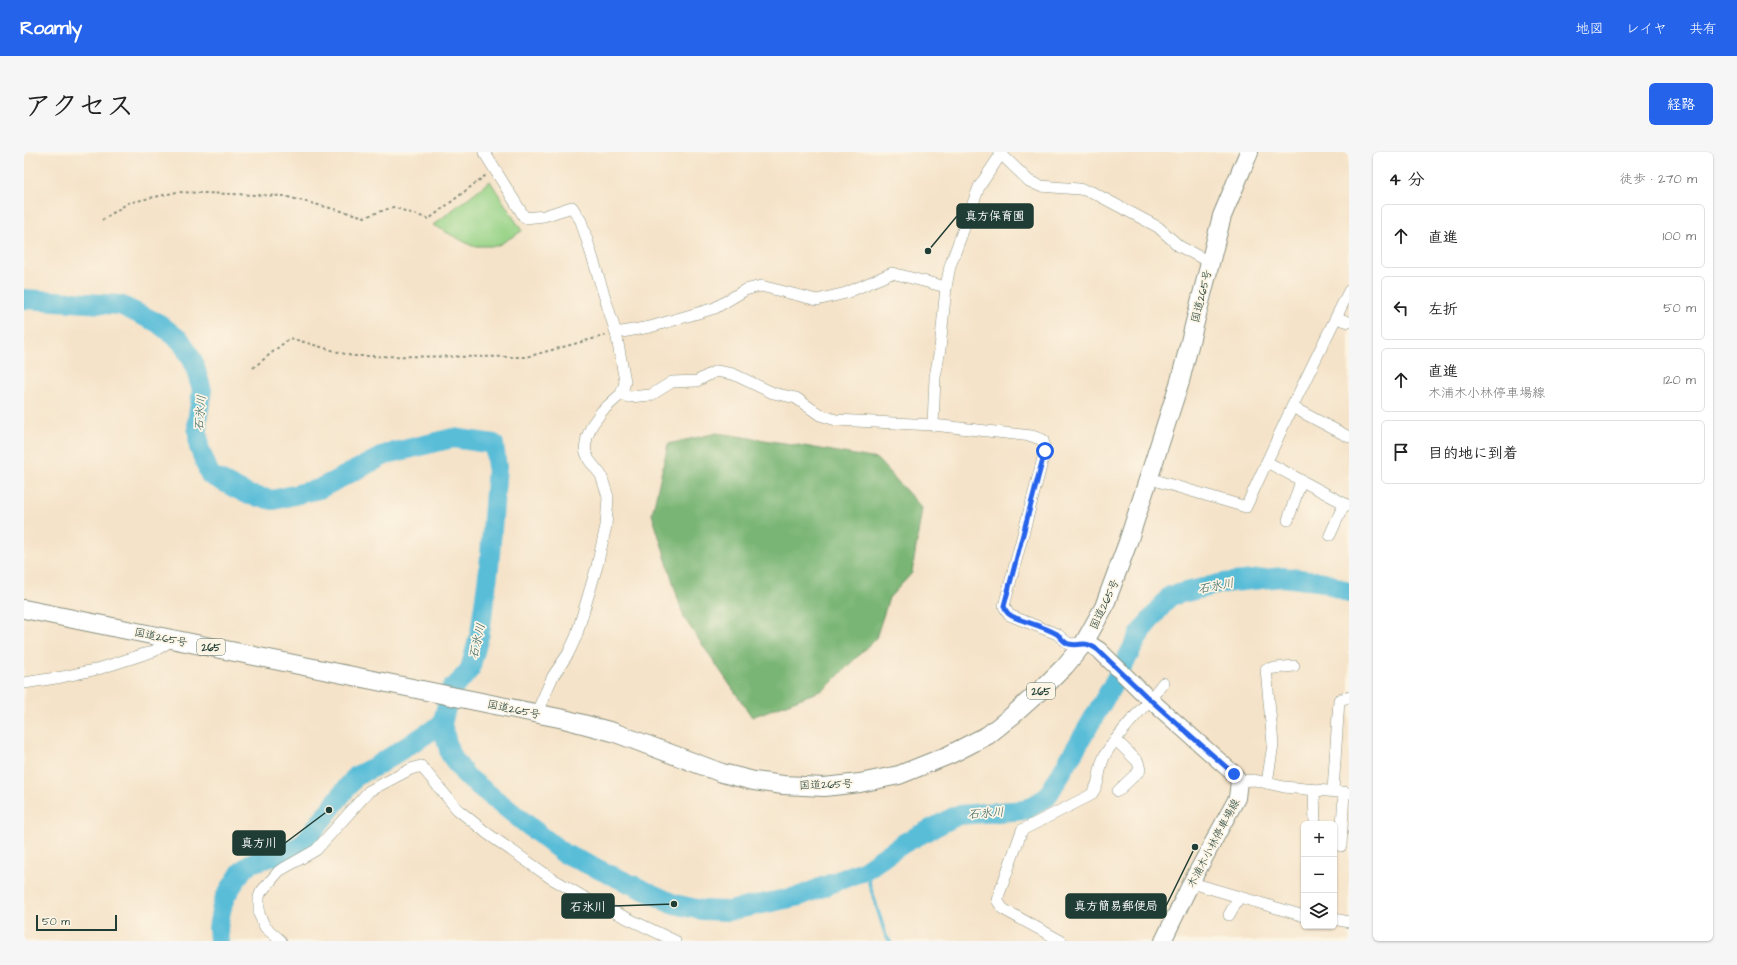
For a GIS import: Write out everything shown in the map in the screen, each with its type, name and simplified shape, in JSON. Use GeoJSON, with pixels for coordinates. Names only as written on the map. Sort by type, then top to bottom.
{"type":"FeatureCollection","features":[{"type":"Feature","properties":{"kind":"highway","name":"国道265号"},"geometry":{"type":"LineString","coordinates":[[24,609],[564,719],[613,732],[722,773],[754,781],[783,785],[824,787],[860,783],[899,775],[949,755],[988,735],[1091,646],[1104,607],[1115,581],[1180,381],[1209,262],[1222,216],[1249,152]]}},
{"type":"Feature","properties":{"kind":"main road"},"geometry":{"type":"LineString","coordinates":[[1091,646],[1234,774],[1239,781]]}},
{"type":"Feature","properties":{"kind":"main road","name":"木浦木小林停車場線"},"geometry":{"type":"LineString","coordinates":[[1163,941],[1237,798],[1239,781]]}},
{"type":"Feature","properties":{"kind":"street"},"geometry":{"type":"LineString","coordinates":[[484,152],[525,218],[544,216],[572,207],[581,220],[616,333],[625,381],[621,394],[602,411],[592,425],[587,437],[585,450],[589,460],[601,475],[608,497],[606,526],[597,566],[576,637],[568,654],[553,676],[536,714]]}},
{"type":"Feature","properties":{"kind":"street"},"geometry":{"type":"LineString","coordinates":[[933,424],[935,377],[940,349],[946,287],[950,266],[979,187],[1000,153],[1029,181],[1040,186],[1079,189],[1092,192],[1158,227],[1179,246],[1209,262]]}},
{"type":"Feature","properties":{"kind":"street"},"geometry":{"type":"LineString","coordinates":[[616,333],[650,327],[715,308],[745,290],[761,286],[817,300],[846,293],[892,273],[946,287]]}},
{"type":"Feature","properties":{"kind":"street"},"geometry":{"type":"LineString","coordinates":[[1148,477],[1246,507],[1292,407],[1349,291]]}},
{"type":"Feature","properties":{"kind":"street"},"geometry":{"type":"LineString","coordinates":[[1336,318],[1349,322]]}},
{"type":"Feature","properties":{"kind":"street"},"geometry":{"type":"LineString","coordinates":[[621,394],[629,396],[651,395],[672,382],[697,381],[716,371],[733,374],[773,393],[796,398],[820,415],[836,420],[933,424],[1032,436],[1043,440],[1045,451],[1004,606],[1009,615],[1057,634],[1065,643],[1091,646]]}},
{"type":"Feature","properties":{"kind":"street"},"geometry":{"type":"LineString","coordinates":[[1292,407],[1349,437]]}},
{"type":"Feature","properties":{"kind":"street"},"geometry":{"type":"LineString","coordinates":[[1267,462],[1346,505],[1330,535]]}},
{"type":"Feature","properties":{"kind":"street"},"geometry":{"type":"LineString","coordinates":[[1288,520],[1302,481]]}},
{"type":"Feature","properties":{"kind":"street"},"geometry":{"type":"LineString","coordinates":[[24,683],[98,669],[154,651],[174,639]]}},
{"type":"Feature","properties":{"kind":"street"},"geometry":{"type":"LineString","coordinates":[[1267,783],[1273,744],[1266,669],[1294,666]]}},
{"type":"Feature","properties":{"kind":"street"},"geometry":{"type":"LineString","coordinates":[[1062,941],[1002,909],[997,900],[1022,830],[1091,795],[1098,786],[1100,762],[1148,698],[1163,683]]}},
{"type":"Feature","properties":{"kind":"street"},"geometry":{"type":"LineString","coordinates":[[1342,846],[1339,700],[1349,697]]}},
{"type":"Feature","properties":{"kind":"street"},"geometry":{"type":"LineString","coordinates":[[1116,740],[1138,762],[1140,770],[1118,791]]}},
{"type":"Feature","properties":{"kind":"street"},"geometry":{"type":"LineString","coordinates":[[282,941],[265,927],[259,914],[259,897],[261,892],[279,871],[316,850],[369,791],[411,769],[421,766],[457,809],[488,834],[545,874],[587,899],[675,941]]}},
{"type":"Feature","properties":{"kind":"street"},"geometry":{"type":"LineString","coordinates":[[1239,781],[1254,780],[1284,787],[1342,792]]}},
{"type":"Feature","properties":{"kind":"street"},"geometry":{"type":"LineString","coordinates":[[1314,789],[1315,821]]}},
{"type":"Feature","properties":{"kind":"street"},"geometry":{"type":"LineString","coordinates":[[1192,883],[1301,915]]}},
{"type":"Feature","properties":{"kind":"street"},"geometry":{"type":"LineString","coordinates":[[1229,915],[1239,897]]}},
{"type":"Feature","properties":{"kind":"street"},"geometry":{"type":"LineString","coordinates":[[1337,920],[1349,922]]}},
{"type":"Feature","properties":{"kind":"path"},"geometry":{"type":"LineString","coordinates":[[102,220],[128,203],[178,192],[284,196],[364,217],[393,207],[429,219],[495,169]]}},
{"type":"Feature","properties":{"kind":"path"},"geometry":{"type":"LineString","coordinates":[[253,368],[290,338],[352,356],[526,358],[616,333]]}},
{"type":"Feature","properties":{"kind":"green space"},"geometry":{"type":"Polygon","coordinates":[[[490,181],[522,231],[497,246],[472,246],[433,225],[490,181]]]}},
{"type":"Feature","properties":{"kind":"green space"},"geometry":{"type":"Polygon","coordinates":[[[717,433],[877,459],[922,508],[912,573],[889,598],[876,638],[825,689],[752,717],[684,618],[652,514],[668,444],[717,433]]]}},
{"type":"Feature","properties":{"kind":"waterway","name":"石氷川"},"geometry":{"type":"LineString","coordinates":[[24,299],[120,305],[158,323],[181,341],[193,361],[202,390],[197,422],[199,447],[210,475],[249,495],[273,500],[319,489],[387,454],[453,438],[494,444],[497,467],[489,568],[480,633],[470,669],[451,689],[442,724],[450,754],[466,776],[563,853],[674,904],[701,910],[728,911],[800,896],[865,870],[904,843],[958,815],[1026,810],[1047,797],[1111,688],[1142,630],[1170,596],[1223,583],[1283,577],[1324,582],[1349,593]]}},
{"type":"Feature","properties":{"kind":"waterway"},"geometry":{"type":"LineString","coordinates":[[219,941],[218,928],[225,897],[241,872],[251,863],[285,853],[303,844],[356,776],[376,766],[442,724]]}},
{"type":"Feature","properties":{"kind":"waterway"},"geometry":{"type":"LineString","coordinates":[[865,870],[886,936],[890,941]]}},
{"type":"Feature","properties":{"kind":"place","name":"真方保育園"},"geometry":{"type":"Point","coordinates":[928,251]}},
{"type":"Feature","properties":{"kind":"place","name":"真方川"},"geometry":{"type":"Point","coordinates":[329,810]}},
{"type":"Feature","properties":{"kind":"place","name":"真方簡易郵便局"},"geometry":{"type":"Point","coordinates":[1195,847]}},
{"type":"Feature","properties":{"kind":"place","name":"石氷川"},"geometry":{"type":"Point","coordinates":[674,904]}},
{"type":"Feature","properties":{"kind":"route"},"geometry":{"type":"LineString","coordinates":[[1045,451],[1004,606],[1006,611],[1009,615],[1057,634],[1065,643],[1084,643],[1091,645],[1098,650],[1146,696],[1234,774]]}}]}
